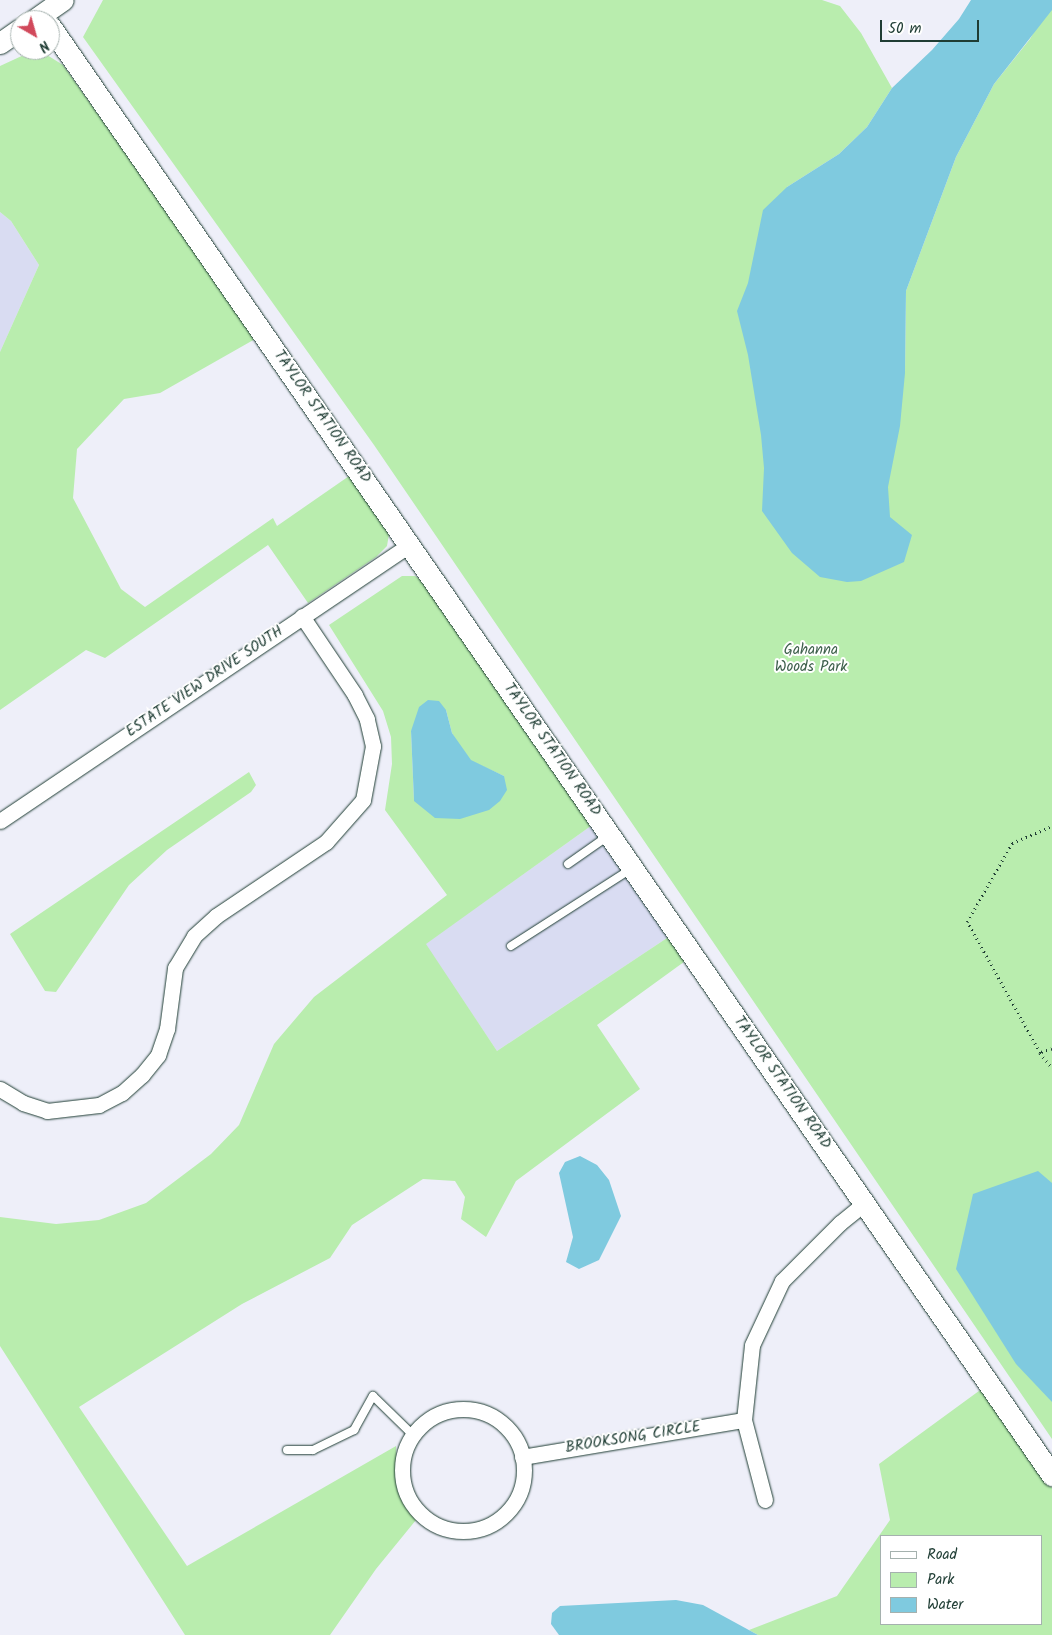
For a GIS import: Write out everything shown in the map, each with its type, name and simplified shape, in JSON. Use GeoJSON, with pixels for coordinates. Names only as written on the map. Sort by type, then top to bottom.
{"type":"FeatureCollection","features":[{"type":"Feature","properties":{"kind":"main road"},"geometry":{"type":"LineString","coordinates":[[49,10],[63,0]]}},
{"type":"Feature","properties":{"kind":"main road","name":"TAYLOR STATION ROAD"},"geometry":{"type":"LineString","coordinates":[[60,45],[410,544],[1052,1475]]}},
{"type":"Feature","properties":{"kind":"street","name":"ESTATE VIEW DRIVE SOUTH"},"geometry":{"type":"LineString","coordinates":[[0,821],[410,544]]}},
{"type":"Feature","properties":{"kind":"street"},"geometry":{"type":"LineString","coordinates":[[0,1089],[23,1103],[47,1111],[100,1105],[122,1093],[142,1075],[158,1055],[167,1029],[175,968],[194,936],[216,916],[326,842],[363,800],[373,746],[367,719],[354,694],[302,616]]}},
{"type":"Feature","properties":{"kind":"street"},"geometry":{"type":"LineString","coordinates":[[766,1500],[744,1420],[752,1345],[782,1281],[840,1223],[865,1203]]}},
{"type":"Feature","properties":{"kind":"street"},"geometry":{"type":"LineString","coordinates":[[467,1409],[482,1412],[508,1429],[522,1457],[521,1487],[506,1513],[480,1528],[450,1530],[423,1517],[406,1492],[402,1463],[413,1435],[437,1415],[467,1409]]}},
{"type":"Feature","properties":{"kind":"street","name":"BROOKSONG CIRCLE"},"geometry":{"type":"LineString","coordinates":[[522,1457],[744,1420]]}},
{"type":"Feature","properties":{"kind":"lane"},"geometry":{"type":"LineString","coordinates":[[568,864],[610,835]]}},
{"type":"Feature","properties":{"kind":"lane"},"geometry":{"type":"LineString","coordinates":[[511,946],[632,868]]}},
{"type":"Feature","properties":{"kind":"lane"},"geometry":{"type":"LineString","coordinates":[[287,1450],[314,1450],[354,1430],[374,1396],[413,1435]]}},
{"type":"Feature","properties":{"kind":"path"},"geometry":{"type":"LineString","coordinates":[[1052,826],[1012,843],[967,922],[1040,1053],[1052,1068]]}},
{"type":"Feature","properties":{"kind":"path"},"geometry":{"type":"LineString","coordinates":[[1040,1053],[1052,1049]]}},
{"type":"Feature","properties":{"kind":"shaded area"},"geometry":{"type":"Polygon","coordinates":[[[0,212],[11,221],[39,265],[0,352],[0,212]]]}},
{"type":"Feature","properties":{"kind":"shaded area"},"geometry":{"type":"Polygon","coordinates":[[[595,823],[673,934],[497,1051],[425,944],[595,823]]]}},
{"type":"Feature","properties":{"kind":"green space","name":"Gahanna Woods Park"},"geometry":{"type":"Polygon","coordinates":[[[103,0],[822,0],[840,6],[861,33],[892,88],[867,127],[839,154],[787,187],[905,373],[906,291],[956,157],[994,84],[1030,39],[1052,0],[1052,1439],[374,445],[83,37],[103,0]]]}},
{"type":"Feature","properties":{"kind":"green space"},"geometry":{"type":"Polygon","coordinates":[[[13,60],[55,60],[63,65],[257,338],[160,393],[124,399],[77,449],[73,498],[121,589],[145,607],[273,518],[277,526],[352,474],[389,534],[387,546],[376,557],[308,603],[268,545],[105,658],[86,650],[0,710],[0,352],[39,265],[11,221],[0,212],[0,66],[13,60]]]}},
{"type":"Feature","properties":{"kind":"green space"},"geometry":{"type":"Polygon","coordinates":[[[402,576],[415,576],[429,586],[595,823],[426,944],[497,1051],[673,934],[688,959],[597,1025],[640,1089],[516,1181],[486,1237],[461,1219],[465,1197],[455,1181],[423,1179],[352,1225],[330,1258],[242,1304],[79,1407],[187,1566],[396,1446],[397,1476],[405,1503],[416,1520],[376,1569],[330,1635],[185,1635],[0,1346],[0,1217],[56,1224],[99,1220],[146,1203],[211,1154],[239,1125],[274,1044],[314,997],[447,895],[385,810],[392,764],[391,737],[383,711],[329,625],[402,576]],[[446,710],[411,731],[414,801],[504,776],[471,761],[461,749],[452,733],[446,710]]]}},
{"type":"Feature","properties":{"kind":"green space"},"geometry":{"type":"Polygon","coordinates":[[[249,772],[256,785],[251,792],[167,850],[129,885],[56,992],[45,991],[10,934],[249,772]]]}},
{"type":"Feature","properties":{"kind":"green space"},"geometry":{"type":"Polygon","coordinates":[[[983,1388],[1052,1488],[1052,1635],[758,1635],[749,1630],[837,1596],[890,1520],[879,1464],[983,1388]]]}},
{"type":"Feature","properties":{"kind":"water"},"geometry":{"type":"Polygon","coordinates":[[[971,0],[1052,0],[1052,10],[994,84],[956,157],[906,291],[905,373],[900,426],[888,487],[890,517],[912,535],[904,562],[861,581],[847,582],[820,577],[792,553],[762,511],[764,468],[761,435],[748,355],[737,311],[748,283],[763,210],[787,187],[839,154],[867,127],[892,88],[932,50],[959,19],[971,0]]]}},
{"type":"Feature","properties":{"kind":"water"},"geometry":{"type":"Polygon","coordinates":[[[428,700],[439,701],[446,710],[452,733],[471,760],[504,776],[507,790],[500,801],[489,810],[460,819],[435,818],[414,801],[411,731],[419,707],[428,700]]]}},
{"type":"Feature","properties":{"kind":"water"},"geometry":{"type":"Polygon","coordinates":[[[580,1156],[597,1165],[609,1180],[621,1216],[599,1260],[579,1269],[566,1262],[573,1237],[559,1173],[565,1162],[580,1156]]]}},
{"type":"Feature","properties":{"kind":"water"},"geometry":{"type":"Polygon","coordinates":[[[1038,1171],[1052,1183],[1052,1402],[1016,1364],[956,1269],[973,1194],[1038,1171]]]}},
{"type":"Feature","properties":{"kind":"water"},"geometry":{"type":"Polygon","coordinates":[[[676,1600],[703,1605],[758,1635],[559,1635],[551,1624],[552,1613],[560,1606],[676,1600]]]}}]}
